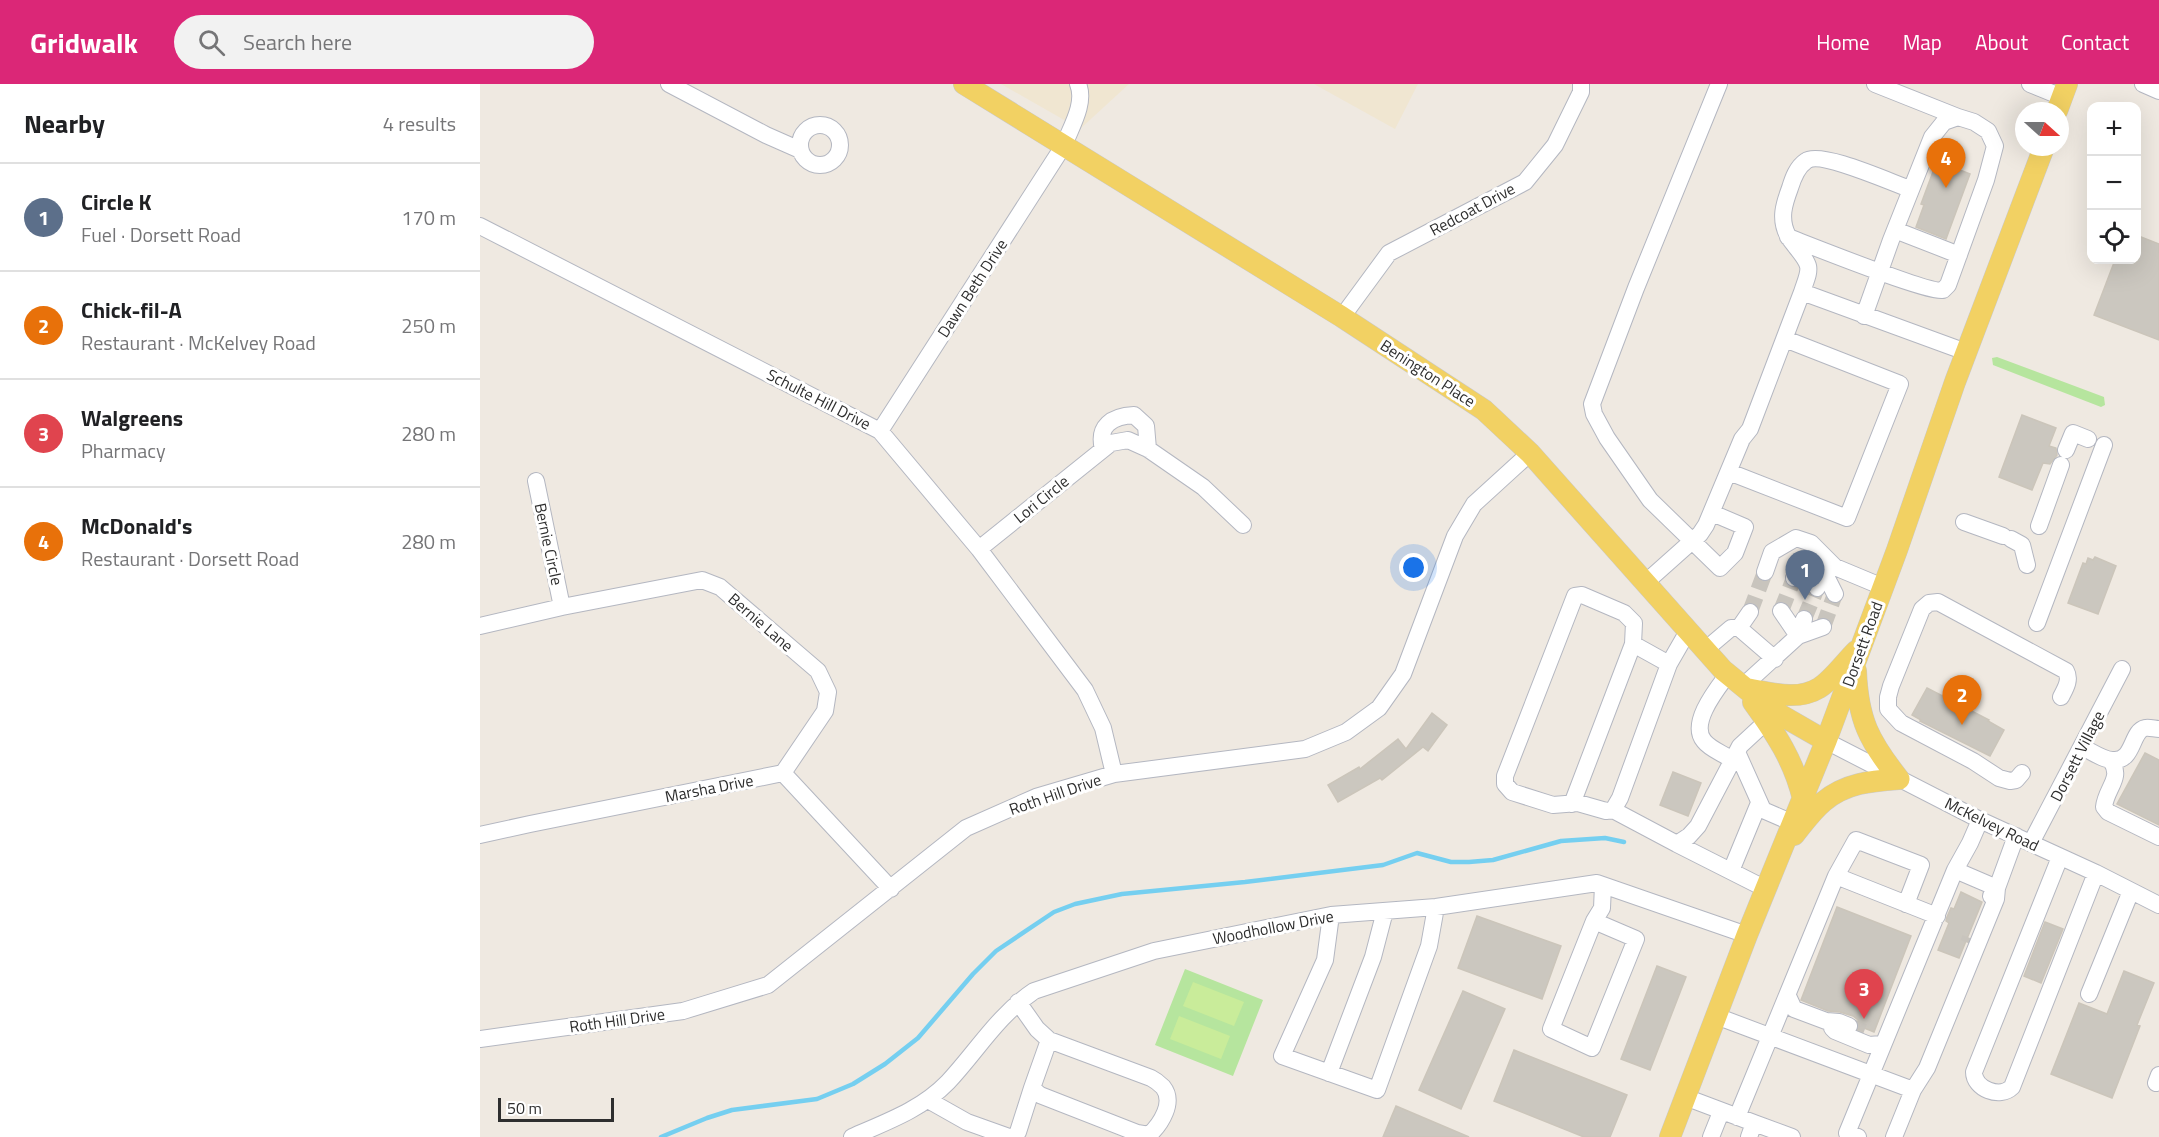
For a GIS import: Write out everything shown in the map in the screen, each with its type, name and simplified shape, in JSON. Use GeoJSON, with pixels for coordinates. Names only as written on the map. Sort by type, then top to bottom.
{"type":"FeatureCollection","features":[{"type":"Feature","properties":{"kind":"main road","name":"Benington Place"},"geometry":{"type":"LineString","coordinates":[[964,84],[1342,317],[1484,410],[1530,453],[1735,681],[1772,710],[1826,741]]}},
{"type":"Feature","properties":{"kind":"main road","name":"Dorsett Road"},"geometry":{"type":"LineString","coordinates":[[1670,1137],[1747,935],[1826,741],[1966,352],[2041,156]]}},
{"type":"Feature","properties":{"kind":"main road"},"geometry":{"type":"LineString","coordinates":[[1735,681],[1778,695],[1800,695],[1820,688],[1859,653]]}},
{"type":"Feature","properties":{"kind":"main road"},"geometry":{"type":"LineString","coordinates":[[1859,653],[1857,697],[1866,729],[1879,753],[1899,778]]}},
{"type":"Feature","properties":{"kind":"main road"},"geometry":{"type":"LineString","coordinates":[[1735,681],[1767,721],[1787,754],[1797,776],[1803,799]]}},
{"type":"Feature","properties":{"kind":"main road"},"geometry":{"type":"LineString","coordinates":[[1782,849],[1822,802],[1846,787],[1868,781],[1899,778]]}},
{"type":"Feature","properties":{"kind":"street"},"geometry":{"type":"LineString","coordinates":[[669,84],[765,135],[800,150]]}},
{"type":"Feature","properties":{"kind":"street","name":"Dawn Beth Drive"},"geometry":{"type":"LineString","coordinates":[[880,431],[1064,145],[1077,113],[1081,91],[1078,84]]}},
{"type":"Feature","properties":{"kind":"street","name":"Redcoat Drive"},"geometry":{"type":"LineString","coordinates":[[1342,317],[1389,252],[1525,182],[1555,145],[1581,92],[1581,84]]}},
{"type":"Feature","properties":{"kind":"street"},"geometry":{"type":"LineString","coordinates":[[1712,513],[1745,527],[1735,554],[1720,568],[1650,500],[1607,438],[1594,414],[1592,404],[1635,288],[1719,84]]}},
{"type":"Feature","properties":{"kind":"street"},"geometry":{"type":"LineString","coordinates":[[1788,237],[1932,291],[1943,291],[1948,285],[1986,180],[1995,147],[1988,131],[1974,122],[1875,84]]}},
{"type":"Feature","properties":{"kind":"street"},"geometry":{"type":"LineString","coordinates":[[2030,84],[2062,97]]}},
{"type":"Feature","properties":{"kind":"street"},"geometry":{"type":"LineString","coordinates":[[2143,84],[2159,91]]}},
{"type":"Feature","properties":{"kind":"street"},"geometry":{"type":"LineString","coordinates":[[1864,316],[1910,189],[1932,137],[1944,122],[1958,117]]}},
{"type":"Feature","properties":{"kind":"street"},"geometry":{"type":"LineString","coordinates":[[1645,582],[1700,534],[1712,513],[1742,439],[1750,429],[1785,339],[1809,269],[1809,262],[1788,237],[1783,218],[1783,206],[1794,175],[1807,160],[1829,159],[1910,189]]}},
{"type":"Feature","properties":{"kind":"street","name":"Schulte Hill Drive"},"geometry":{"type":"LineString","coordinates":[[480,226],[880,431],[979,549],[1085,690],[1103,728],[1114,774]]}},
{"type":"Feature","properties":{"kind":"street"},"geometry":{"type":"LineString","coordinates":[[1895,230],[1959,255]]}},
{"type":"Feature","properties":{"kind":"street"},"geometry":{"type":"LineString","coordinates":[[1802,292],[1966,352]]}},
{"type":"Feature","properties":{"kind":"street"},"geometry":{"type":"LineString","coordinates":[[1728,472],[1848,518],[1900,384],[1785,339]]}},
{"type":"Feature","properties":{"kind":"street"},"geometry":{"type":"LineString","coordinates":[[1103,449],[1101,438],[1106,425],[1119,415],[1134,415],[1146,426],[1148,449]]}},
{"type":"Feature","properties":{"kind":"street"},"geometry":{"type":"LineString","coordinates":[[2039,526],[2073,433],[2088,439]]}},
{"type":"Feature","properties":{"kind":"street","name":"Lori Circle"},"geometry":{"type":"LineString","coordinates":[[979,549],[1103,449],[1112,443],[1128,440],[1148,449],[1203,487],[1243,525]]}},
{"type":"Feature","properties":{"kind":"street"},"geometry":{"type":"LineString","coordinates":[[2037,623],[2104,445]]}},
{"type":"Feature","properties":{"kind":"street","name":"Roth Hill Drive"},"geometry":{"type":"LineString","coordinates":[[480,1039],[683,1011],[768,985],[966,828],[1036,797],[1114,774],[1305,749],[1346,732],[1378,708],[1403,674],[1455,536],[1474,504],[1530,453]]}},
{"type":"Feature","properties":{"kind":"street","name":"Bernie Circle"},"geometry":{"type":"LineString","coordinates":[[536,481],[562,607]]}},
{"type":"Feature","properties":{"kind":"street"},"geometry":{"type":"LineString","coordinates":[[1964,522],[2022,545],[2027,565]]}},
{"type":"Feature","properties":{"kind":"street"},"geometry":{"type":"LineString","coordinates":[[1765,572],[1773,552],[1796,538],[1811,543],[1829,569],[1835,594]]}},
{"type":"Feature","properties":{"kind":"street"},"geometry":{"type":"LineString","coordinates":[[1794,578],[1829,569],[1883,587]]}},
{"type":"Feature","properties":{"kind":"street"},"geometry":{"type":"LineString","coordinates":[[1816,588],[1829,569]]}},
{"type":"Feature","properties":{"kind":"street","name":"Bernie Lane"},"geometry":{"type":"LineString","coordinates":[[480,626],[562,607],[702,580],[720,587],[818,671],[828,692],[825,711],[783,773]]}},
{"type":"Feature","properties":{"kind":"street"},"geometry":{"type":"LineString","coordinates":[[1572,804],[1633,644],[1634,623],[1624,613],[1582,595],[1575,596],[1504,776],[1505,784],[1512,792],[1553,805],[1572,804],[1578,803],[1606,811],[1613,810],[1766,889]]}},
{"type":"Feature","properties":{"kind":"street"},"geometry":{"type":"LineString","coordinates":[[2022,773],[2016,780],[1999,778],[1973,761],[1901,723],[1888,708],[1891,686],[1922,609],[1929,603],[1938,602],[2066,671],[2069,676],[2061,697]]}},
{"type":"Feature","properties":{"kind":"street"},"geometry":{"type":"LineString","coordinates":[[1781,611],[1798,636]]}},
{"type":"Feature","properties":{"kind":"street"},"geometry":{"type":"LineString","coordinates":[[1739,628],[1750,612]]}},
{"type":"Feature","properties":{"kind":"street"},"geometry":{"type":"LineString","coordinates":[[1798,636],[1804,619]]}},
{"type":"Feature","properties":{"kind":"street"},"geometry":{"type":"LineString","coordinates":[[1793,823],[1766,812],[1734,756],[1705,742],[1700,734],[1700,723],[1709,700],[1735,681],[1775,659],[1798,636],[1823,627]]}},
{"type":"Feature","properties":{"kind":"street"},"geometry":{"type":"LineString","coordinates":[[1705,650],[1731,628],[1739,628],[1775,659]]}},
{"type":"Feature","properties":{"kind":"street"},"geometry":{"type":"LineString","coordinates":[[1613,810],[1620,798],[1669,664],[1688,631]]}},
{"type":"Feature","properties":{"kind":"street"},"geometry":{"type":"LineString","coordinates":[[1633,644],[1669,664]]}},
{"type":"Feature","properties":{"kind":"street","name":"Dorsett Village"},"geometry":{"type":"LineString","coordinates":[[1996,888],[2082,747],[2122,669]]}},
{"type":"Feature","properties":{"kind":"street"},"geometry":{"type":"LineString","coordinates":[[1677,844],[1698,826],[1734,756],[1767,721]]}},
{"type":"Feature","properties":{"kind":"street"},"geometry":{"type":"LineString","coordinates":[[2082,747],[2111,760],[2120,760],[2128,754],[2141,729],[2147,727],[2159,729]]}},
{"type":"Feature","properties":{"kind":"street","name":"McKelvey Road"},"geometry":{"type":"LineString","coordinates":[[1826,741],[1980,820],[2096,873],[2159,905]]}},
{"type":"Feature","properties":{"kind":"street"},"geometry":{"type":"LineString","coordinates":[[2111,760],[2116,767],[2117,777],[2105,799],[2104,807],[2108,812],[2159,837]]}},
{"type":"Feature","properties":{"kind":"street"},"geometry":{"type":"LineString","coordinates":[[783,773],[891,889]]}},
{"type":"Feature","properties":{"kind":"street","name":"Marsha Drive"},"geometry":{"type":"LineString","coordinates":[[480,835],[783,773]]}},
{"type":"Feature","properties":{"kind":"street"},"geometry":{"type":"LineString","coordinates":[[1731,871],[1759,803]]}},
{"type":"Feature","properties":{"kind":"street"},"geometry":{"type":"LineString","coordinates":[[1858,1137],[1847,1133],[1955,870],[1980,820]]}},
{"type":"Feature","properties":{"kind":"street"},"geometry":{"type":"LineString","coordinates":[[1737,1117],[1836,876],[1856,840],[1921,865],[1906,904]]}},
{"type":"Feature","properties":{"kind":"street"},"geometry":{"type":"LineString","coordinates":[[2060,857],[1974,1072],[1977,1084],[1984,1088],[2000,1093],[2012,1087],[2096,873]]}},
{"type":"Feature","properties":{"kind":"street"},"geometry":{"type":"LineString","coordinates":[[1955,870],[1996,888]]}},
{"type":"Feature","properties":{"kind":"street"},"geometry":{"type":"LineString","coordinates":[[1836,876],[1936,916]]}},
{"type":"Feature","properties":{"kind":"street","name":"Woodhollow Drive"},"geometry":{"type":"LineString","coordinates":[[852,1137],[902,1116],[928,1100],[948,1082],[1000,1019],[1034,991],[1154,951],[1330,915],[1436,907],[1597,883],[1747,935]]}},
{"type":"Feature","properties":{"kind":"street"},"geometry":{"type":"LineString","coordinates":[[1594,921],[1636,939],[1592,1048],[1551,1029],[1594,921],[1602,908],[1603,885]]}},
{"type":"Feature","properties":{"kind":"street"},"geometry":{"type":"LineString","coordinates":[[1965,973],[1963,956],[1984,905],[1996,888]]}},
{"type":"Feature","properties":{"kind":"street"},"geometry":{"type":"LineString","coordinates":[[1894,1137],[1913,1090],[1927,1068],[1996,899],[1996,888]]}},
{"type":"Feature","properties":{"kind":"street"},"geometry":{"type":"LineString","coordinates":[[2089,994],[2130,891]]}},
{"type":"Feature","properties":{"kind":"street"},"geometry":{"type":"LineString","coordinates":[[1330,915],[1324,960],[1282,1056],[1377,1090],[1430,946],[1436,907]]}},
{"type":"Feature","properties":{"kind":"street"},"geometry":{"type":"LineString","coordinates":[[1329,1073],[1373,957],[1384,911]]}},
{"type":"Feature","properties":{"kind":"street"},"geometry":{"type":"LineString","coordinates":[[1788,996],[1794,1009],[1826,1021],[1849,1026]]}},
{"type":"Feature","properties":{"kind":"street"},"geometry":{"type":"LineString","coordinates":[[1018,1002],[1037,1029],[1049,1040],[1151,1078],[1164,1088],[1168,1102],[1160,1125],[1149,1135],[1137,1133],[1040,1095],[1032,1088]]}},
{"type":"Feature","properties":{"kind":"street"},"geometry":{"type":"LineString","coordinates":[[1716,1016],[1913,1090]]}},
{"type":"Feature","properties":{"kind":"street"},"geometry":{"type":"LineString","coordinates":[[1826,1021],[1835,1031],[1869,1045],[1882,1044]]}},
{"type":"Feature","properties":{"kind":"street"},"geometry":{"type":"LineString","coordinates":[[1867,1033],[1873,1035],[1882,1044]]}},
{"type":"Feature","properties":{"kind":"street"},"geometry":{"type":"LineString","coordinates":[[928,1100],[967,1122],[1014,1137],[1018,1132],[1049,1040]]}},
{"type":"Feature","properties":{"kind":"street"},"geometry":{"type":"LineString","coordinates":[[1685,1097],[1737,1117],[1752,1130],[1792,1137]]}},
{"type":"Feature","properties":{"kind":"street"},"geometry":{"type":"LineString","coordinates":[[1712,1137],[1721,1112]]}},
{"type":"Feature","properties":{"kind":"shaded area"},"geometry":{"type":"Polygon","coordinates":[[[1001,84],[1129,84],[1080,129],[1001,84]]]}},
{"type":"Feature","properties":{"kind":"shaded area"},"geometry":{"type":"Polygon","coordinates":[[[1314,84],[1418,84],[1395,129],[1314,84]]]}},
{"type":"Feature","properties":{"kind":"green space"},"geometry":{"type":"Polygon","coordinates":[[[1997,357],[2104,397],[2105,405],[2101,407],[1993,365],[1992,358],[1997,357]]]}},
{"type":"Feature","properties":{"kind":"green space"},"geometry":{"type":"Polygon","coordinates":[[[1185,969],[1263,1000],[1233,1076],[1155,1045],[1185,969]]]}},
{"type":"Feature","properties":{"kind":"green space"},"geometry":{"type":"Polygon","coordinates":[[[1193,982],[1244,1002],[1234,1026],[1183,1006],[1193,982]]]}},
{"type":"Feature","properties":{"kind":"green space"},"geometry":{"type":"Polygon","coordinates":[[[1179,1016],[1230,1036],[1221,1059],[1170,1039],[1179,1016]]]}},
{"type":"Feature","properties":{"kind":"building"},"geometry":{"type":"Polygon","coordinates":[[[1937,161],[1970,174],[1946,239],[1916,227],[1924,205],[1921,204],[1937,161]]]}},
{"type":"Feature","properties":{"kind":"building"},"geometry":{"type":"Polygon","coordinates":[[[2141,237],[2159,244],[2159,340],[2094,315],[2113,264],[2141,264],[2141,237]]]}},
{"type":"Feature","properties":{"kind":"building"},"geometry":{"type":"Polygon","coordinates":[[[2022,415],[2056,428],[2049,446],[2056,448],[2057,455],[2050,464],[2043,463],[2032,490],[1999,477],[2022,415]]]}},
{"type":"Feature","properties":{"kind":"building"},"geometry":{"type":"Polygon","coordinates":[[[2095,557],[2116,566],[2098,614],[2068,603],[2083,563],[2086,564],[2088,558],[2093,560],[2095,557]]]}},
{"type":"Feature","properties":{"kind":"building"},"geometry":{"type":"Polygon","coordinates":[[[1927,688],[2004,730],[1990,756],[1912,715],[1927,688]]]}},
{"type":"Feature","properties":{"kind":"building"},"geometry":{"type":"Polygon","coordinates":[[[1432,713],[1447,725],[1428,751],[1423,747],[1382,780],[1380,778],[1338,802],[1328,785],[1359,767],[1360,769],[1398,739],[1406,749],[1432,713]]]}},
{"type":"Feature","properties":{"kind":"building"},"geometry":{"type":"Polygon","coordinates":[[[2145,753],[2159,760],[2159,825],[2117,804],[2145,753]]]}},
{"type":"Feature","properties":{"kind":"building"},"geometry":{"type":"Polygon","coordinates":[[[1673,772],[1701,783],[1688,816],[1660,805],[1673,772]]]}},
{"type":"Feature","properties":{"kind":"building"},"geometry":{"type":"Polygon","coordinates":[[[1961,892],[1982,902],[1959,958],[1938,950],[1949,923],[1946,921],[1947,917],[1951,908],[1954,909],[1961,892]]]}},
{"type":"Feature","properties":{"kind":"building"},"geometry":{"type":"Polygon","coordinates":[[[1837,907],[1911,936],[1874,1032],[1859,1026],[1858,1020],[1853,1016],[1828,1011],[1801,1000],[1837,907]]]}},
{"type":"Feature","properties":{"kind":"building"},"geometry":{"type":"Polygon","coordinates":[[[1477,916],[1561,946],[1542,999],[1458,968],[1477,916]]]}},
{"type":"Feature","properties":{"kind":"building"},"geometry":{"type":"Polygon","coordinates":[[[2045,922],[2063,929],[2041,983],[2024,976],[2045,922]]]}},
{"type":"Feature","properties":{"kind":"building"},"geometry":{"type":"Polygon","coordinates":[[[1657,966],[1686,977],[1650,1070],[1621,1059],[1657,966]]]}},
{"type":"Feature","properties":{"kind":"building"},"geometry":{"type":"Polygon","coordinates":[[[2124,971],[2154,983],[2112,1098],[2051,1074],[2079,1003],[2107,1014],[2124,971]]]}},
{"type":"Feature","properties":{"kind":"building"},"geometry":{"type":"Polygon","coordinates":[[[1463,991],[1505,1009],[1461,1109],[1419,1090],[1463,991]]]}},
{"type":"Feature","properties":{"kind":"building"},"geometry":{"type":"Polygon","coordinates":[[[1514,1050],[1627,1095],[1610,1137],[1584,1137],[1494,1101],[1514,1050]]]}},
{"type":"Feature","properties":{"kind":"building"},"geometry":{"type":"Polygon","coordinates":[[[1396,1106],[1469,1137],[1383,1137],[1396,1106]]]}},
{"type":"Feature","properties":{"kind":"waterway"},"geometry":{"type":"LineString","coordinates":[[661,1137],[732,1110],[817,1099],[853,1084],[885,1064],[918,1038],[996,951],[1054,912],[1075,904],[1122,894],[1383,865],[1417,853],[1451,862],[1469,862],[1493,860],[1561,841],[1605,838],[1624,842]]}},
{"type":"Feature","properties":{"kind":"tunnel"},"geometry":{"type":"LineString","coordinates":[[1750,612],[1765,572]]}},
{"type":"Feature","properties":{"kind":"tunnel"},"geometry":{"type":"LineString","coordinates":[[1781,611],[1794,578]]}},
{"type":"Feature","properties":{"kind":"tunnel"},"geometry":{"type":"LineString","coordinates":[[1804,619],[1817,588]]}},
{"type":"Feature","properties":{"kind":"tunnel"},"geometry":{"type":"LineString","coordinates":[[1823,627],[1835,594]]}},
{"type":"Feature","properties":{"kind":"tunnel"},"geometry":{"type":"LineString","coordinates":[[1968,943],[1970,938]]}},
{"type":"Feature","properties":{"kind":"tunnel"},"geometry":{"type":"LineString","coordinates":[[1849,1026],[1867,1033]]}},
{"type":"Feature","properties":{"kind":"place","name":"McDonald's"},"geometry":{"type":"Point","coordinates":[1946,188]}},
{"type":"Feature","properties":{"kind":"place","name":"Circle K"},"geometry":{"type":"Point","coordinates":[1805,600]}},
{"type":"Feature","properties":{"kind":"place","name":"Chick-fil-A"},"geometry":{"type":"Point","coordinates":[1962,725]}},
{"type":"Feature","properties":{"kind":"place","name":"Walgreens"},"geometry":{"type":"Point","coordinates":[1864,1019]}}]}
